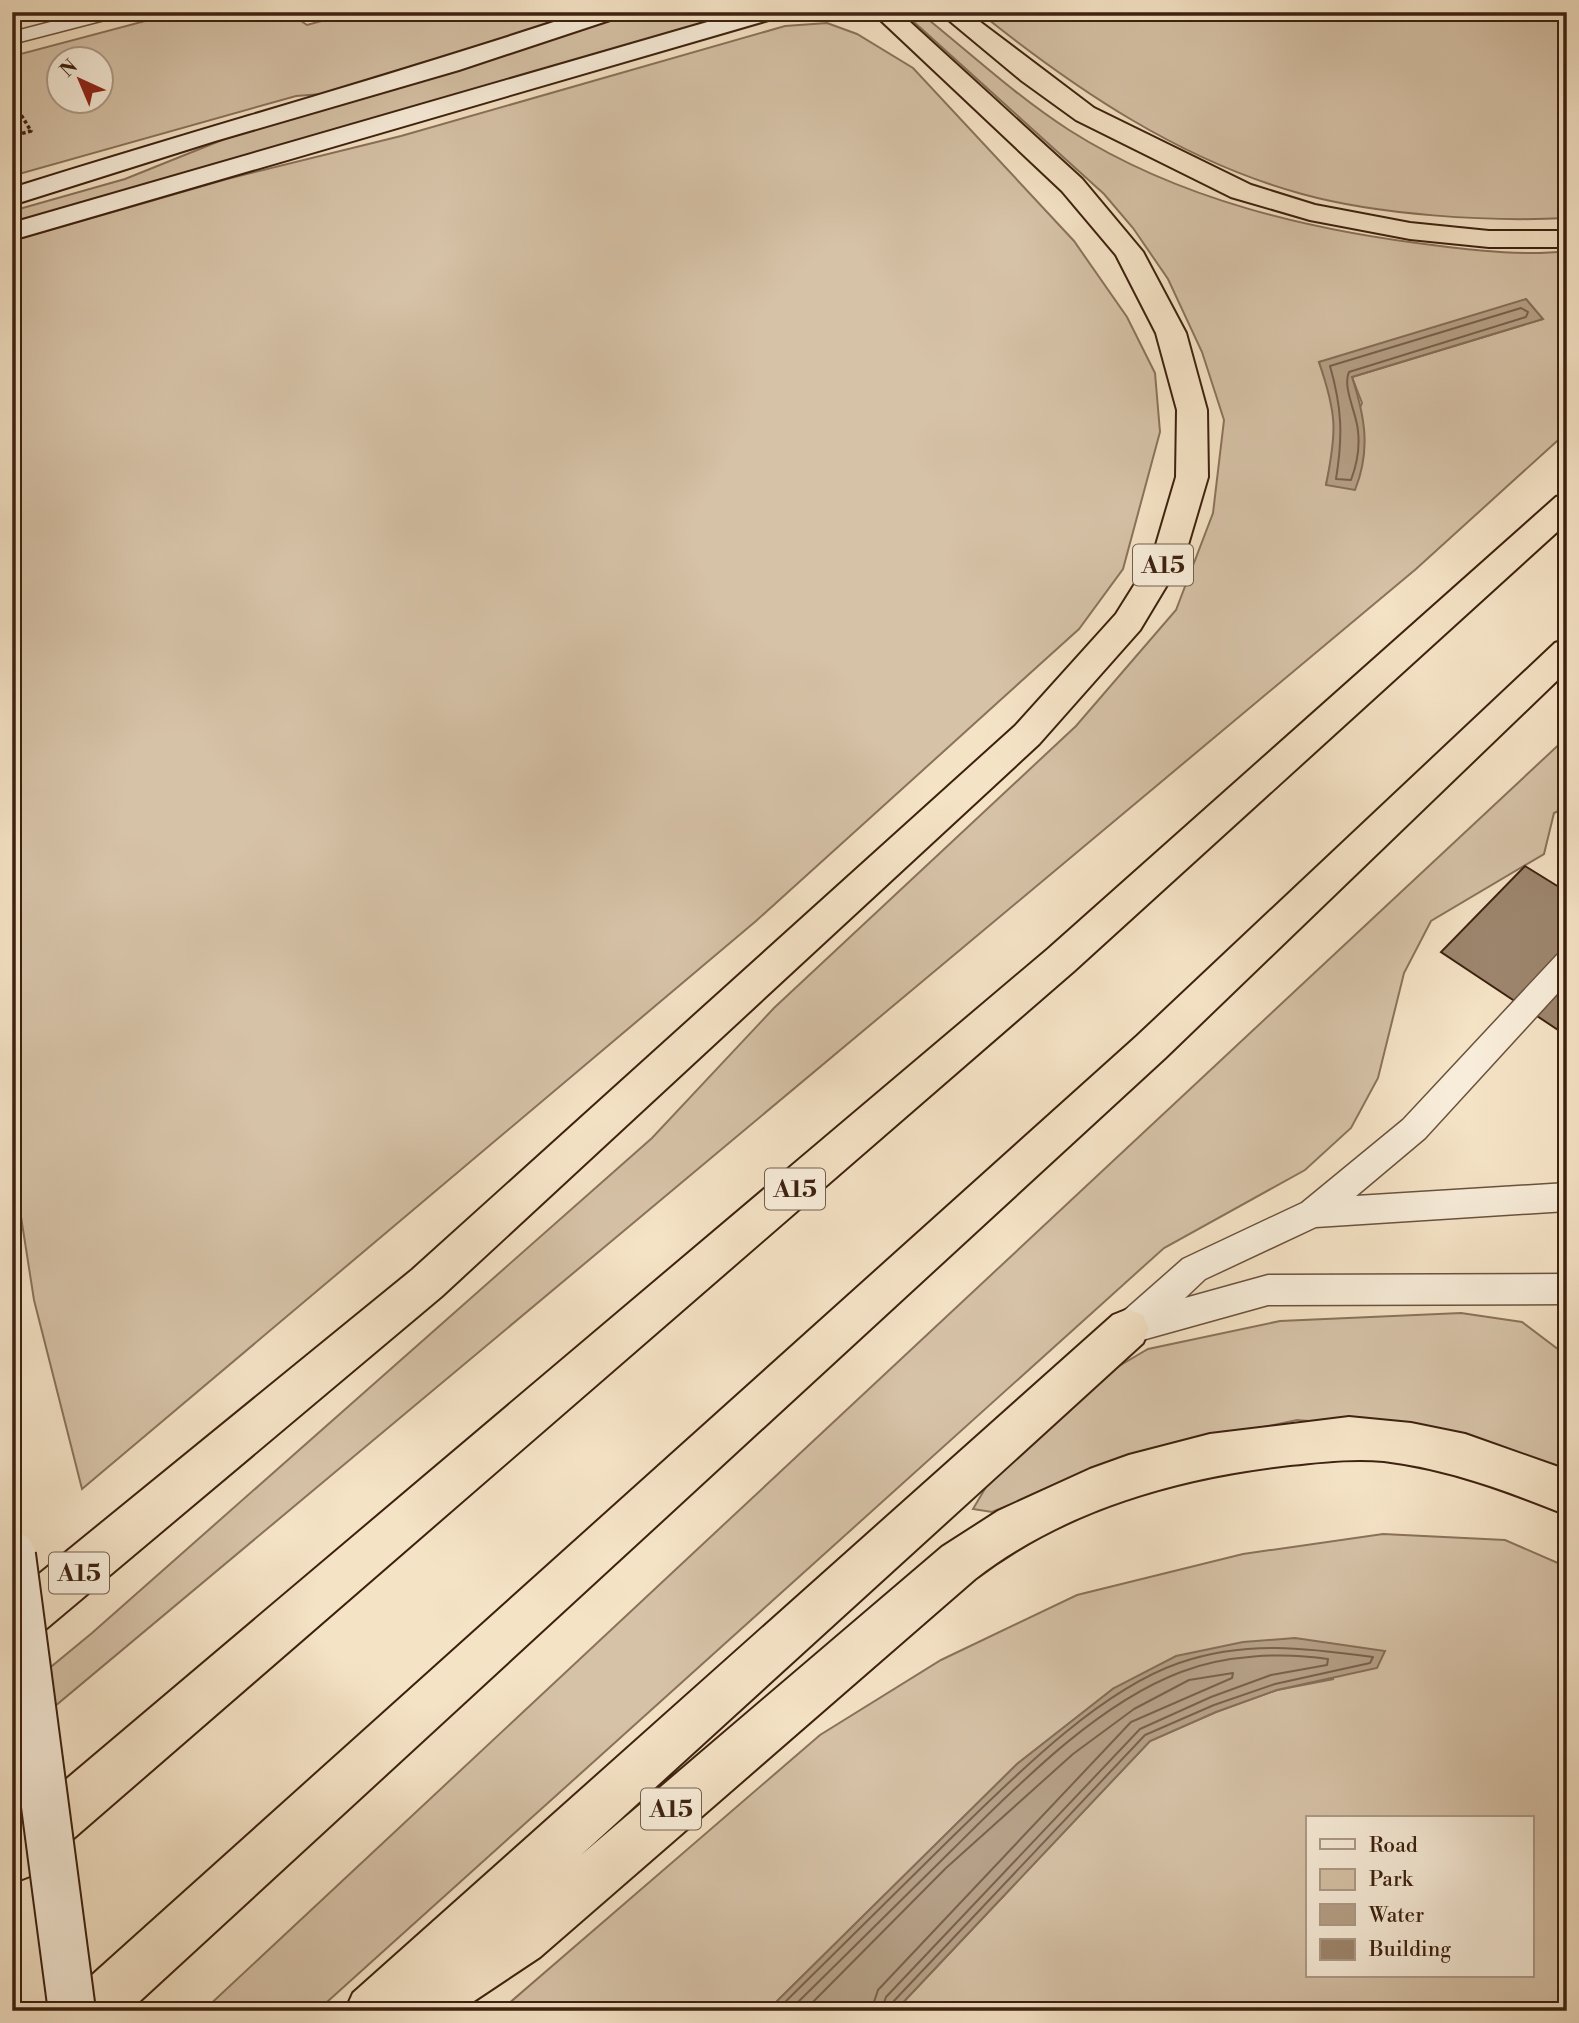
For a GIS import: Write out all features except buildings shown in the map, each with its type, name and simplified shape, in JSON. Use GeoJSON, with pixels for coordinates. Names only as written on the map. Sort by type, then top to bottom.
{"type":"FeatureCollection","features":[{"type":"Feature","properties":{"kind":"highway","name":"A15"},"geometry":{"type":"LineString","coordinates":[[12,1626],[427,1283],[1007,753],[1128,622],[1169,555],[1192,477],[1192,410],[1171,333],[1129,252],[1072,186],[884,12]]}},
{"type":"Feature","properties":{"kind":"highway"},"geometry":{"type":"LineString","coordinates":[[951,12],[1017,65],[1085,114],[1241,191],[1310,212],[1410,231],[1489,239],[1567,239]]}},
{"type":"Feature","properties":{"kind":"highway","name":"A15"},"geometry":{"type":"LineString","coordinates":[[12,1858],[1061,960],[1567,505]]}},
{"type":"Feature","properties":{"kind":"highway"},"geometry":{"type":"LineString","coordinates":[[90,2011],[1151,1047],[1567,651]]}},
{"type":"Feature","properties":{"kind":"highway","name":"A15"},"geometry":{"type":"LineString","coordinates":[[371,2011],[1128,1329]]}},
{"type":"Feature","properties":{"kind":"highway","name":"A15"},"geometry":{"type":"LineString","coordinates":[[413,2011],[522,1939],[928,1588],[977,1549],[1035,1516],[1105,1485],[1167,1466],[1258,1447],[1356,1438],[1436,1450],[1519,1470],[1567,1493]]}},
{"type":"Feature","properties":{"kind":"main road"},"geometry":{"type":"LineString","coordinates":[[12,197],[206,135],[426,73],[610,12]]}},
{"type":"Feature","properties":{"kind":"main road"},"geometry":{"type":"LineString","coordinates":[[12,232],[770,12]]}},
{"type":"Feature","properties":{"kind":"main road"},"geometry":{"type":"LineString","coordinates":[[12,1555],[72,2011]]}},
{"type":"Feature","properties":{"kind":"lane"},"geometry":{"type":"LineString","coordinates":[[12,38],[113,12]]}},
{"type":"Feature","properties":{"kind":"lane","name":"A15"},"geometry":{"type":"LineString","coordinates":[[1128,1329],[1194,1269],[1313,1213],[1414,1129],[1567,964]]}},
{"type":"Feature","properties":{"kind":"lane","name":"A15"},"geometry":{"type":"LineString","coordinates":[[1313,1213],[1567,1198]]}},
{"type":"Feature","properties":{"kind":"lane","name":"A15"},"geometry":{"type":"LineString","coordinates":[[1128,1329],[1268,1290],[1559,1295]]}},
{"type":"Feature","properties":{"kind":"path"},"geometry":{"type":"LineString","coordinates":[[12,100],[31,131],[12,136]]}},
{"type":"Feature","properties":{"kind":"green space"},"geometry":{"type":"Polygon","coordinates":[[[179,12],[288,12],[307,25],[355,12],[591,12],[335,93],[296,96],[12,176],[12,45],[21,54],[46,47],[46,116],[116,116],[116,46],[51,46],[179,12]]]}},
{"type":"Feature","properties":{"kind":"green space"},"geometry":{"type":"Polygon","coordinates":[[[630,12],[741,12],[12,225],[12,211],[125,179],[237,134],[630,12]]]}},
{"type":"Feature","properties":{"kind":"green space"},"geometry":{"type":"Polygon","coordinates":[[[903,12],[919,12],[1011,88],[1069,130],[1155,176],[1201,194],[1295,221],[1392,240],[1504,252],[1567,251],[1567,432],[1416,569],[12,1742],[12,1699],[92,1633],[652,1138],[774,1008],[1076,726],[1176,610],[1213,513],[1224,420],[1202,352],[1168,279],[1133,228],[1104,194],[903,12]],[[1543,319],[1319,362],[1334,405],[1335,444],[1326,485],[1362,403],[1352,377],[1543,319]]]}},
{"type":"Feature","properties":{"kind":"green space"},"geometry":{"type":"Polygon","coordinates":[[[979,12],[1567,12],[1567,218],[1468,218],[1398,212],[1332,201],[1257,180],[1172,142],[1131,120],[1015,41],[979,12]]]}},
{"type":"Feature","properties":{"kind":"green space"},"geometry":{"type":"Polygon","coordinates":[[[827,23],[857,34],[913,68],[1074,241],[1127,317],[1155,373],[1160,432],[1123,569],[1079,629],[756,921],[82,1489],[34,1300],[12,1159],[12,241],[227,179],[401,136],[785,26],[827,23]]]}},
{"type":"Feature","properties":{"kind":"green space"},"geometry":{"type":"Polygon","coordinates":[[[1567,737],[1567,807],[1554,813],[1544,854],[1431,921],[1404,973],[1378,1078],[1351,1128],[1305,1170],[1164,1248],[317,2011],[203,2011],[1567,737]]]}},
{"type":"Feature","properties":{"kind":"green space"},"geometry":{"type":"Polygon","coordinates":[[[1461,1313],[1522,1322],[1567,1356],[1567,1468],[1427,1431],[1297,1420],[1130,1455],[992,1512],[973,1509],[986,1487],[1097,1379],[1148,1349],[1280,1321],[1461,1313]]]}},
{"type":"Feature","properties":{"kind":"green space"},"geometry":{"type":"Polygon","coordinates":[[[1383,1534],[1505,1540],[1567,1567],[1567,2011],[895,2011],[1150,1741],[1216,1712],[1277,1690],[1334,1679],[1114,1688],[1017,1764],[767,2011],[500,2011],[820,1735],[941,1660],[1077,1595],[1243,1554],[1383,1534]]]}},
{"type":"Feature","properties":{"kind":"water"},"geometry":{"type":"Polygon","coordinates":[[[1526,299],[1543,319],[1352,377],[1363,420],[1365,447],[1360,475],[1355,490],[1326,485],[1333,423],[1329,396],[1319,362],[1526,299]]]}},
{"type":"Feature","properties":{"kind":"water"},"geometry":{"type":"Polygon","coordinates":[[[1295,1638],[1385,1651],[1377,1668],[1277,1690],[1216,1712],[1150,1741],[895,2011],[767,2011],[1017,1764],[1114,1688],[1176,1656],[1243,1642],[1295,1638]]]}}]}
